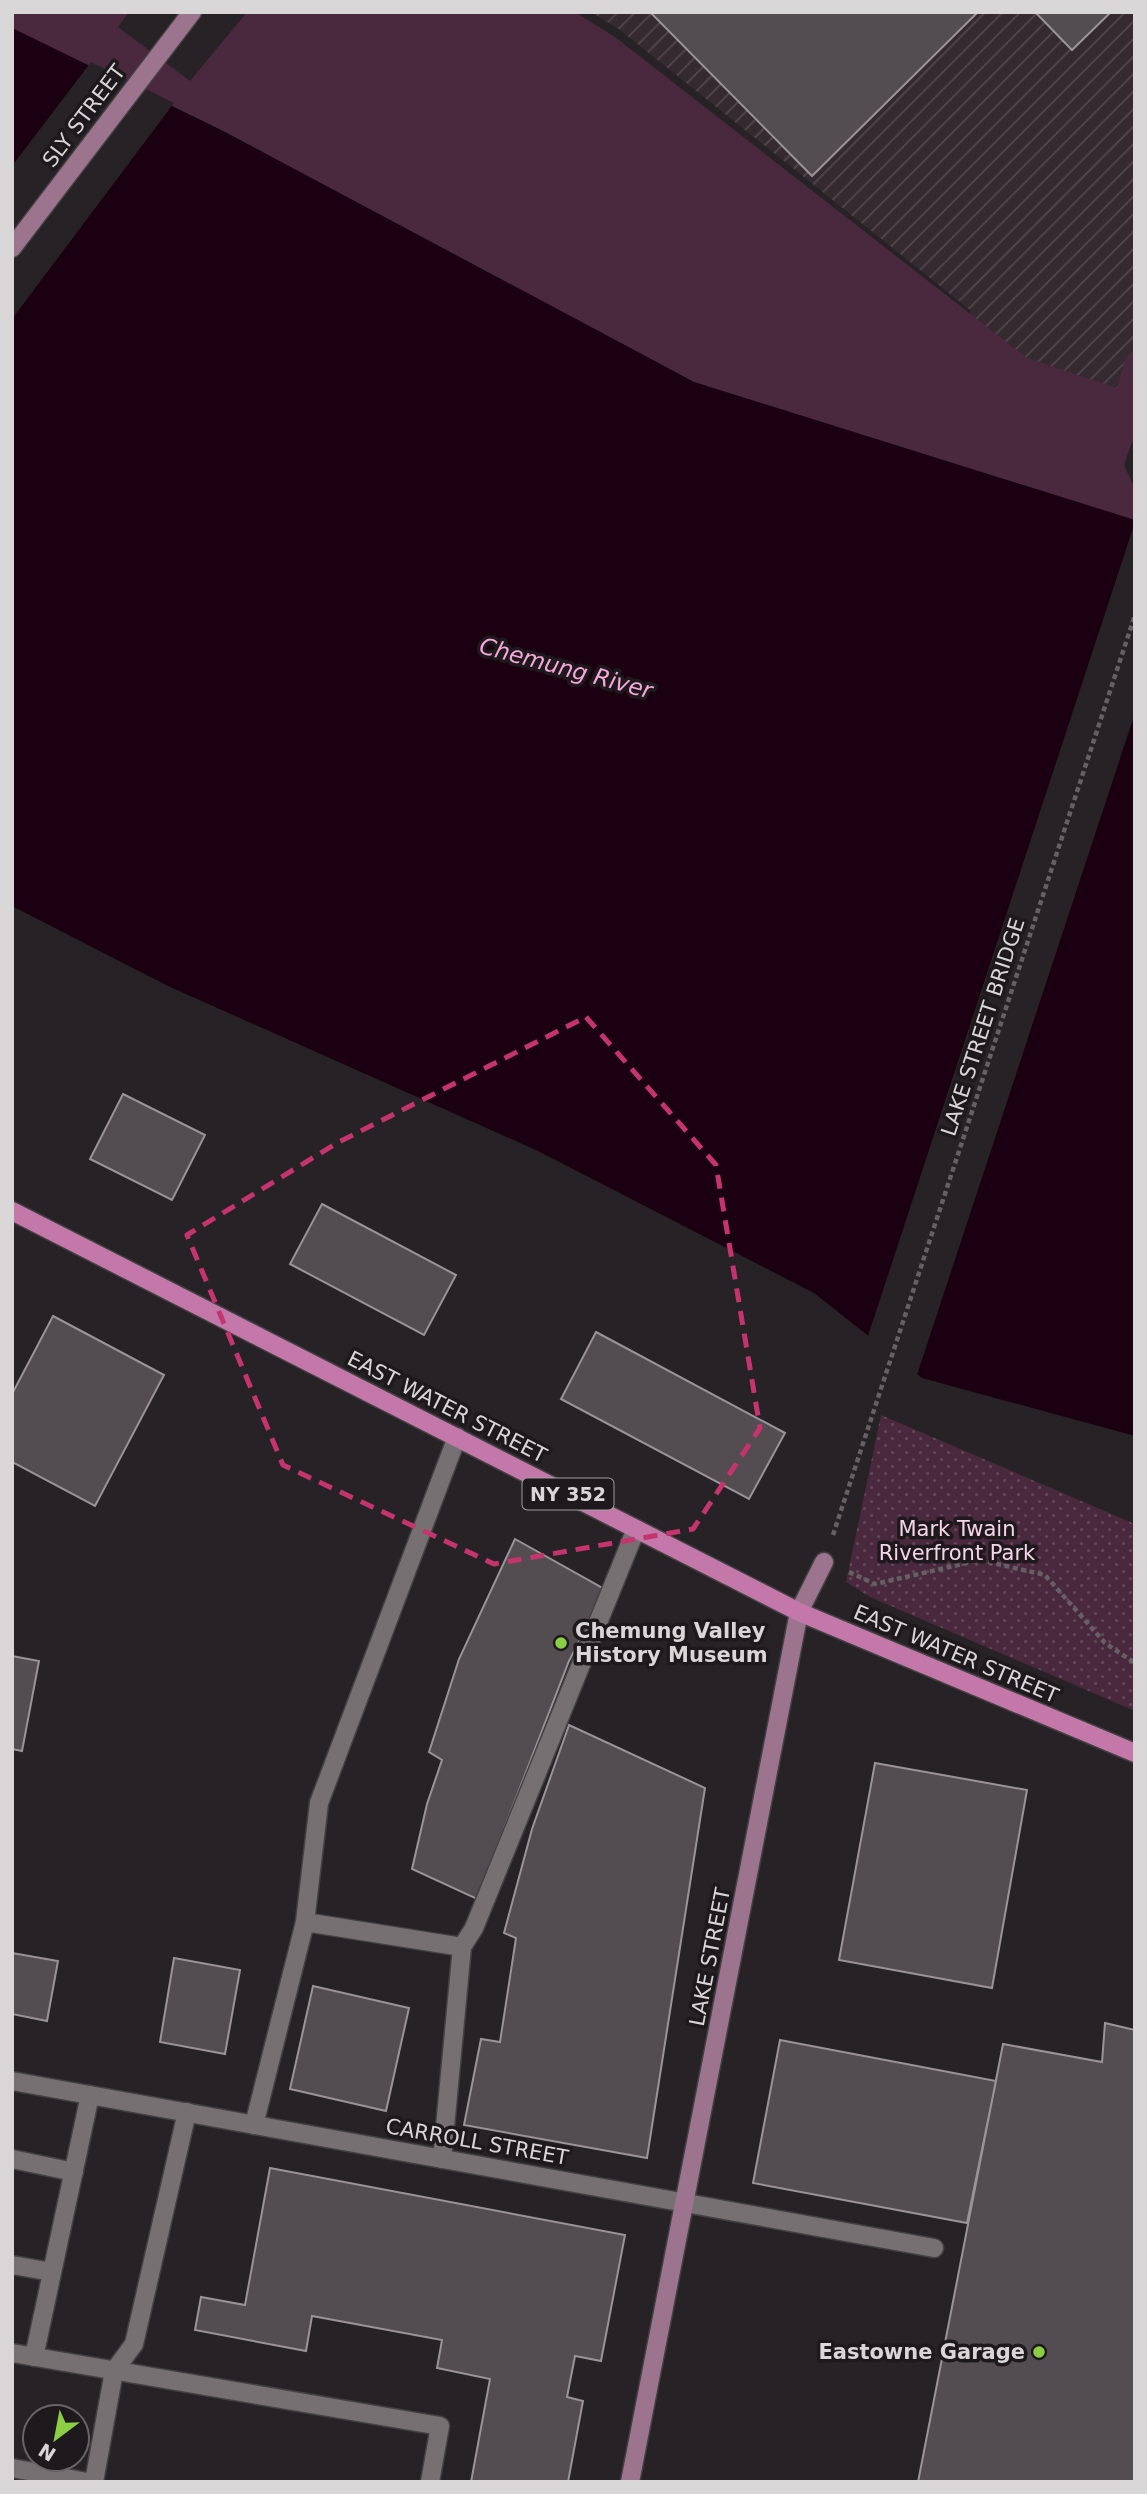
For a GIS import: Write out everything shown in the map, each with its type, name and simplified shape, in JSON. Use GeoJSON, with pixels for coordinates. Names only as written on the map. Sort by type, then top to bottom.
{"type":"FeatureCollection","features":[{"type":"Feature","properties":{"kind":"main road","name":"EAST WATER STREET"},"geometry":{"type":"LineString","coordinates":[[12,1211],[799,1612],[1135,1753]]}},
{"type":"Feature","properties":{"kind":"street","name":"SLY STREET"},"geometry":{"type":"LineString","coordinates":[[12,248],[192,12]]}},
{"type":"Feature","properties":{"kind":"street"},"geometry":{"type":"LineString","coordinates":[[254,2125],[305,1922],[318,1802],[457,1437]]}},
{"type":"Feature","properties":{"kind":"street"},"geometry":{"type":"LineString","coordinates":[[442,2158],[463,1947],[480,1915],[636,1529]]}},
{"type":"Feature","properties":{"kind":"street","name":"LAKE STREET"},"geometry":{"type":"LineString","coordinates":[[630,2482],[799,1612],[824,1562]]}},
{"type":"Feature","properties":{"kind":"street"},"geometry":{"type":"LineString","coordinates":[[305,1922],[463,1947]]}},
{"type":"Feature","properties":{"kind":"street","name":"CARROLL STREET"},"geometry":{"type":"LineString","coordinates":[[12,2081],[933,2248]]}},
{"type":"Feature","properties":{"kind":"street"},"geometry":{"type":"LineString","coordinates":[[34,2357],[90,2095]]}},
{"type":"Feature","properties":{"kind":"street"},"geometry":{"type":"LineString","coordinates":[[94,2482],[114,2371],[134,2344],[187,2112]]}},
{"type":"Feature","properties":{"kind":"street"},"geometry":{"type":"LineString","coordinates":[[12,2159],[74,2172]]}},
{"type":"Feature","properties":{"kind":"street"},"geometry":{"type":"LineString","coordinates":[[12,2264],[52,2272]]}},
{"type":"Feature","properties":{"kind":"street"},"geometry":{"type":"LineString","coordinates":[[12,2353],[440,2427],[430,2482]]}},
{"type":"Feature","properties":{"kind":"street"},"geometry":{"type":"LineString","coordinates":[[12,2469],[87,2482]]}},
{"type":"Feature","properties":{"kind":"path","name":"LAKE STREET BRIDGE"},"geometry":{"type":"LineString","coordinates":[[824,1562],[1135,615]]}},
{"type":"Feature","properties":{"kind":"path"},"geometry":{"type":"LineString","coordinates":[[824,1562],[875,1584],[980,1560],[1045,1574],[1105,1643],[1135,1663]]}},
{"type":"Feature","properties":{"kind":"highlighted area"},"geometry":{"type":"Polygon","coordinates":[[[586,1017],[716,1165],[760,1428],[693,1529],[494,1564],[283,1465],[187,1235],[337,1143],[586,1017]]]}},
{"type":"Feature","properties":{"kind":"shaded area"},"geometry":{"type":"Polygon","coordinates":[[[591,12],[1135,12],[1135,418],[969,349],[970,310],[620,30],[591,12]]]}},
{"type":"Feature","properties":{"kind":"green space"},"geometry":{"type":"Polygon","coordinates":[[[12,12],[129,12],[118,27],[190,81],[247,12],[575,12],[615,37],[1027,358],[1117,388],[1126,357],[1135,349],[1135,442],[1132,442],[1124,465],[1135,489],[1135,520],[694,382],[225,132],[12,28],[12,12]]]}},
{"type":"Feature","properties":{"kind":"green space","name":"Mark Twain Riverfront Park"},"geometry":{"type":"Polygon","coordinates":[[[881,1415],[1135,1524],[1135,1711],[870,1597],[846,1582],[881,1415]]]}},
{"type":"Feature","properties":{"kind":"water","name":"Chemung River"},"geometry":{"type":"Polygon","coordinates":[[[12,28],[225,132],[694,382],[1135,520],[1135,1436],[922,1378],[814,1293],[538,1151],[168,986],[12,906],[12,28]]]}},
{"type":"Feature","properties":{"kind":"pier"},"geometry":{"type":"Polygon","coordinates":[[[91,62],[174,103],[12,319],[12,166],[91,62]]]}},
{"type":"Feature","properties":{"kind":"pier"},"geometry":{"type":"Polygon","coordinates":[[[1135,522],[1135,713],[916,1378],[867,1339],[1135,522]]]}},
{"type":"Feature","properties":{"kind":"building"},"geometry":{"type":"Polygon","coordinates":[[[650,12],[978,12],[812,176],[650,12]]]}},
{"type":"Feature","properties":{"kind":"building"},"geometry":{"type":"Polygon","coordinates":[[[1035,12],[1111,12],[1072,50],[1035,12]]]}},
{"type":"Feature","properties":{"kind":"building"},"geometry":{"type":"Polygon","coordinates":[[[123,1094],[205,1135],[172,1200],[90,1159],[123,1094]]]}},
{"type":"Feature","properties":{"kind":"building"},"geometry":{"type":"Polygon","coordinates":[[[322,1204],[456,1275],[424,1335],[290,1264],[322,1204]]]}},
{"type":"Feature","properties":{"kind":"building"},"geometry":{"type":"Polygon","coordinates":[[[53,1316],[164,1375],[95,1506],[12,1462],[12,1394],[53,1316]]]}},
{"type":"Feature","properties":{"kind":"building"},"geometry":{"type":"Polygon","coordinates":[[[596,1332],[785,1433],[749,1499],[561,1399],[596,1332]]]}},
{"type":"Feature","properties":{"kind":"building"},"geometry":{"type":"Polygon","coordinates":[[[515,1539],[606,1590],[569,1661],[477,1899],[412,1869],[427,1804],[442,1760],[429,1752],[459,1659],[515,1539]]]}},
{"type":"Feature","properties":{"kind":"building"},"geometry":{"type":"Polygon","coordinates":[[[12,1656],[39,1661],[22,1751],[12,1749],[12,1656]]]}},
{"type":"Feature","properties":{"kind":"building"},"geometry":{"type":"Polygon","coordinates":[[[569,1725],[705,1788],[647,2158],[464,2125],[481,2039],[500,2042],[516,1938],[504,1933],[532,1829],[569,1725]]]}},
{"type":"Feature","properties":{"kind":"building"},"geometry":{"type":"Polygon","coordinates":[[[875,1763],[1027,1790],[992,1988],[839,1960],[875,1763]]]}},
{"type":"Feature","properties":{"kind":"building"},"geometry":{"type":"Polygon","coordinates":[[[12,1953],[58,1961],[47,2021],[12,2014],[12,1953]]]}},
{"type":"Feature","properties":{"kind":"building"},"geometry":{"type":"Polygon","coordinates":[[[174,1958],[240,1970],[225,2054],[160,2042],[174,1958]]]}},
{"type":"Feature","properties":{"kind":"building"},"geometry":{"type":"Polygon","coordinates":[[[313,1986],[409,2008],[386,2111],[290,2089],[313,1986]]]}},
{"type":"Feature","properties":{"kind":"building","name":"Eastowne Garage"},"geometry":{"type":"Polygon","coordinates":[[[1105,2023],[1135,2030],[1135,2482],[918,2482],[1003,2044],[1102,2062],[1105,2023]]]}},
{"type":"Feature","properties":{"kind":"building"},"geometry":{"type":"Polygon","coordinates":[[[780,2040],[996,2081],[967,2223],[753,2183],[780,2040]]]}},
{"type":"Feature","properties":{"kind":"building"},"geometry":{"type":"Polygon","coordinates":[[[270,2168],[625,2235],[601,2361],[575,2356],[567,2397],[583,2401],[568,2482],[471,2482],[490,2379],[437,2368],[442,2340],[312,2316],[306,2351],[195,2330],[201,2297],[245,2305],[270,2168]]]}},
{"type":"Feature","properties":{"kind":"place","name":"Chemung Valley History Museum"},"geometry":{"type":"Point","coordinates":[561,1643]}},
{"type":"Feature","properties":{"kind":"place","name":"Eastowne Garage"},"geometry":{"type":"Point","coordinates":[1039,2352]}}]}
